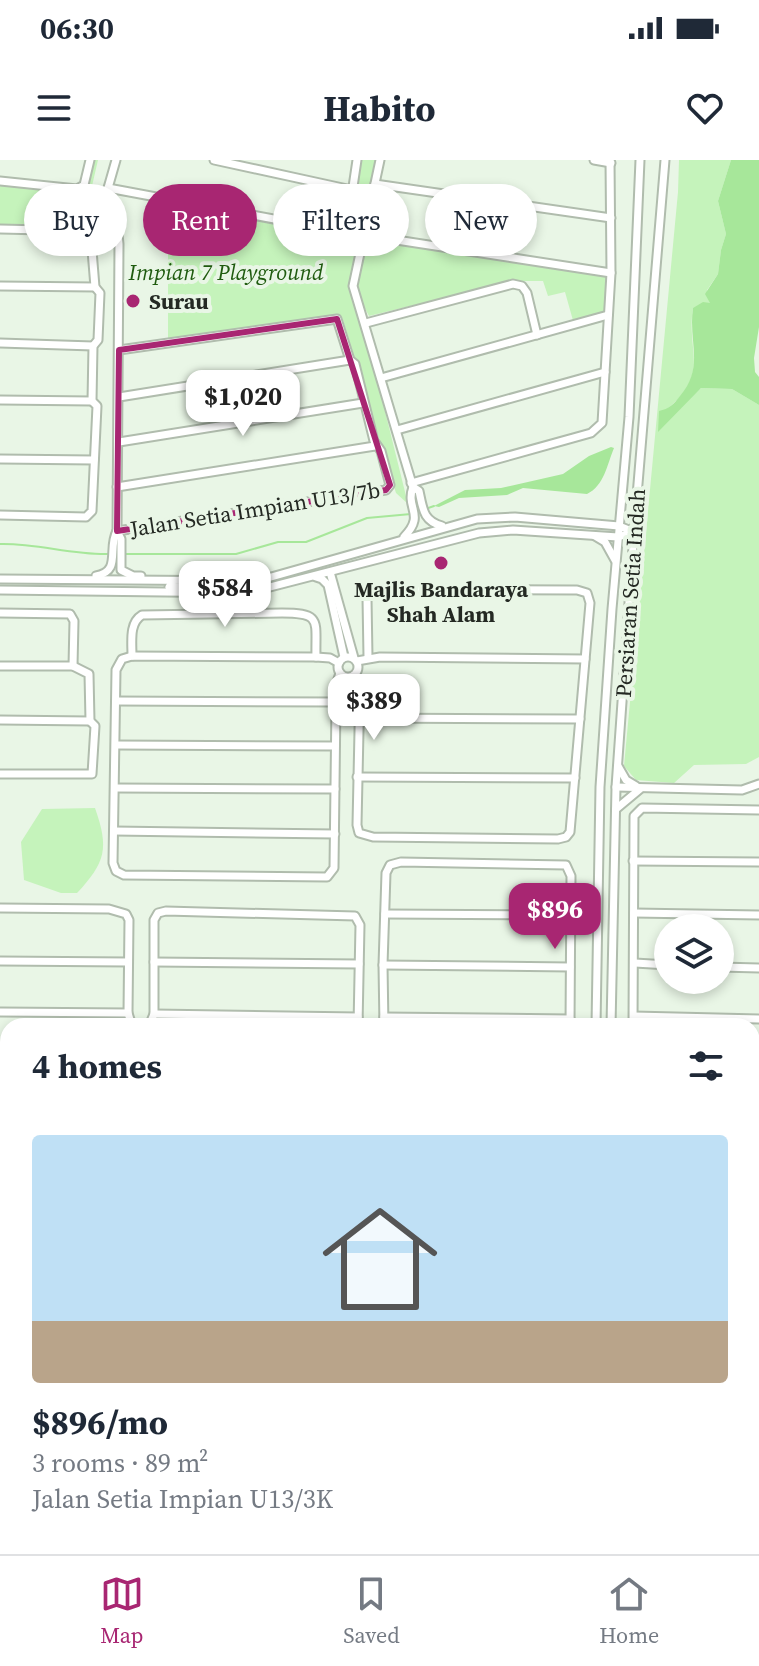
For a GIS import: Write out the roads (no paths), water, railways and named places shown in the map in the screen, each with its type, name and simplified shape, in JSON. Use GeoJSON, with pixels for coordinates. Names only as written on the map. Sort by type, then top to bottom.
{"type":"FeatureCollection","features":[{"type":"Feature","properties":{"kind":"street"},"geometry":{"type":"LineString","coordinates":[[0,181],[77,189],[84,185],[90,160]]}},
{"type":"Feature","properties":{"kind":"street"},"geometry":{"type":"LineString","coordinates":[[109,184],[116,160]]}},
{"type":"Feature","properties":{"kind":"street"},"geometry":{"type":"LineString","coordinates":[[214,160],[324,184]]}},
{"type":"Feature","properties":{"kind":"street"},"geometry":{"type":"LineString","coordinates":[[353,184],[357,160]]}},
{"type":"Feature","properties":{"kind":"street"},"geometry":{"type":"LineString","coordinates":[[375,184],[380,160]]}},
{"type":"Feature","properties":{"kind":"street"},"geometry":{"type":"LineString","coordinates":[[412,485],[591,433],[602,423],[611,273],[611,161],[594,160]]}},
{"type":"Feature","properties":{"kind":"street","name":"Persiaran Setia Indah"},"geometry":{"type":"LineString","coordinates":[[596,1018],[597,849],[629,417],[640,160]]}},
{"type":"Feature","properties":{"kind":"street","name":"Persiaran Setia Indah"},"geometry":{"type":"LineString","coordinates":[[611,1018],[616,787],[665,160]]}},
{"type":"Feature","properties":{"kind":"street"},"geometry":{"type":"LineString","coordinates":[[409,189],[611,218]]}},
{"type":"Feature","properties":{"kind":"street"},"geometry":{"type":"LineString","coordinates":[[127,192],[273,219]]}},
{"type":"Feature","properties":{"kind":"street"},"geometry":{"type":"LineString","coordinates":[[0,229],[84,230],[91,235],[95,287],[100,293],[98,340],[93,346],[92,401]]}},
{"type":"Feature","properties":{"kind":"street"},"geometry":{"type":"LineString","coordinates":[[409,242],[611,273]]}},
{"type":"Feature","properties":{"kind":"street"},"geometry":{"type":"LineString","coordinates":[[66,579],[101,576],[109,571],[116,560],[119,256]]}},
{"type":"Feature","properties":{"kind":"street"},"geometry":{"type":"LineString","coordinates":[[359,256],[353,286],[397,430],[412,485],[410,494],[417,500],[421,518]]}},
{"type":"Feature","properties":{"kind":"street"},"geometry":{"type":"LineString","coordinates":[[366,323],[513,284],[522,286],[527,293],[537,335]]}},
{"type":"Feature","properties":{"kind":"street"},"geometry":{"type":"LineString","coordinates":[[0,286],[95,287]]}},
{"type":"Feature","properties":{"kind":"street"},"geometry":{"type":"LineString","coordinates":[[381,378],[608,315]]}},
{"type":"Feature","properties":{"kind":"street"},"geometry":{"type":"LineString","coordinates":[[117,487],[375,446],[363,403],[364,393],[337,319],[119,350]]}},
{"type":"Feature","properties":{"kind":"street"},"geometry":{"type":"LineString","coordinates":[[0,343],[93,346]]}},
{"type":"Feature","properties":{"kind":"street"},"geometry":{"type":"LineString","coordinates":[[119,397],[350,360]]}},
{"type":"Feature","properties":{"kind":"street"},"geometry":{"type":"LineString","coordinates":[[397,430],[605,372]]}},
{"type":"Feature","properties":{"kind":"street"},"geometry":{"type":"LineString","coordinates":[[0,400],[92,401],[97,406],[90,515],[0,515]]}},
{"type":"Feature","properties":{"kind":"street"},"geometry":{"type":"LineString","coordinates":[[119,442],[363,403]]}},
{"type":"Feature","properties":{"kind":"street","name":"Jalan Setia Impian U13/7b"},"geometry":{"type":"LineString","coordinates":[[117,531],[386,490],[390,485],[381,451],[375,446]]}},
{"type":"Feature","properties":{"kind":"street"},"geometry":{"type":"LineString","coordinates":[[0,459],[94,460]]}},
{"type":"Feature","properties":{"kind":"street"},"geometry":{"type":"LineString","coordinates":[[593,524],[617,514],[620,507]]}},
{"type":"Feature","properties":{"kind":"street"},"geometry":{"type":"LineString","coordinates":[[273,577],[477,519],[515,517],[619,526],[634,532]]}},
{"type":"Feature","properties":{"kind":"street"},"geometry":{"type":"LineString","coordinates":[[421,518],[446,526]]}},
{"type":"Feature","properties":{"kind":"street"},"geometry":{"type":"LineString","coordinates":[[402,538],[421,518]]}},
{"type":"Feature","properties":{"kind":"street"},"geometry":{"type":"LineString","coordinates":[[0,590],[247,593],[479,533],[513,530],[618,537],[634,532]]}},
{"type":"Feature","properties":{"kind":"street"},"geometry":{"type":"LineString","coordinates":[[593,535],[605,542],[616,562]]}},
{"type":"Feature","properties":{"kind":"street"},"geometry":{"type":"LineString","coordinates":[[116,560],[124,573],[163,581]]}},
{"type":"Feature","properties":{"kind":"street"},"geometry":{"type":"LineString","coordinates":[[0,579],[241,582],[321,567],[330,572],[341,660],[336,702],[334,868],[324,878],[124,875],[116,871],[113,863],[117,664],[126,657],[316,657],[341,660],[368,657],[585,659]]}},
{"type":"Feature","properties":{"kind":"street"},"geometry":{"type":"LineString","coordinates":[[334,586],[335,574],[345,568]]}},
{"type":"Feature","properties":{"kind":"street"},"geometry":{"type":"LineString","coordinates":[[313,576],[326,581],[358,671],[346,677],[340,673]]}},
{"type":"Feature","properties":{"kind":"street"},"geometry":{"type":"LineString","coordinates":[[173,581],[168,585],[172,588],[203,588],[217,593]]}},
{"type":"Feature","properties":{"kind":"street"},"geometry":{"type":"LineString","coordinates":[[353,676],[360,684],[359,833],[373,837],[558,839],[570,832],[589,598],[582,591],[380,589],[367,598],[368,657]]}},
{"type":"Feature","properties":{"kind":"street"},"geometry":{"type":"LineString","coordinates":[[0,613],[70,614],[74,621],[73,666]]}},
{"type":"Feature","properties":{"kind":"street"},"geometry":{"type":"LineString","coordinates":[[132,656],[133,629],[137,618],[142,615],[293,613],[309,614],[315,622],[316,657]]}},
{"type":"Feature","properties":{"kind":"street"},"geometry":{"type":"LineString","coordinates":[[0,666],[73,666],[89,674],[90,721],[95,726],[92,774],[0,774]]}},
{"type":"Feature","properties":{"kind":"street"},"geometry":{"type":"LineString","coordinates":[[116,701],[336,702]]}},
{"type":"Feature","properties":{"kind":"street"},"geometry":{"type":"LineString","coordinates":[[359,718],[580,719]]}},
{"type":"Feature","properties":{"kind":"street"},"geometry":{"type":"LineString","coordinates":[[0,720],[90,721]]}},
{"type":"Feature","properties":{"kind":"street"},"geometry":{"type":"LineString","coordinates":[[116,745],[335,746]]}},
{"type":"Feature","properties":{"kind":"street"},"geometry":{"type":"LineString","coordinates":[[618,766],[626,780],[642,788]]}},
{"type":"Feature","properties":{"kind":"street"},"geometry":{"type":"LineString","coordinates":[[357,777],[575,778]]}},
{"type":"Feature","properties":{"kind":"street"},"geometry":{"type":"LineString","coordinates":[[597,849],[602,838],[603,798],[606,792],[616,787],[742,790],[759,784]]}},
{"type":"Feature","properties":{"kind":"street"},"geometry":{"type":"LineString","coordinates":[[116,788],[335,789]]}},
{"type":"Feature","properties":{"kind":"street"},"geometry":{"type":"LineString","coordinates":[[615,810],[628,796],[642,788]]}},
{"type":"Feature","properties":{"kind":"street"},"geometry":{"type":"LineString","coordinates":[[717,1018],[634,1016],[634,816],[642,808],[759,810]]}},
{"type":"Feature","properties":{"kind":"street"},"geometry":{"type":"LineString","coordinates":[[114,831],[335,834]]}},
{"type":"Feature","properties":{"kind":"street"},"geometry":{"type":"LineString","coordinates":[[633,861],[759,862]]}},
{"type":"Feature","properties":{"kind":"street"},"geometry":{"type":"LineString","coordinates":[[384,1018],[386,873],[390,865],[401,862],[561,864],[569,869],[570,1018]]}},
{"type":"Feature","properties":{"kind":"street"},"geometry":{"type":"LineString","coordinates":[[0,908],[126,914],[129,920],[130,1018]]}},
{"type":"Feature","properties":{"kind":"street"},"geometry":{"type":"LineString","coordinates":[[152,1018],[154,920],[158,913],[352,914],[358,918],[358,1017],[154,1014]]}},
{"type":"Feature","properties":{"kind":"street"},"geometry":{"type":"LineString","coordinates":[[634,913],[759,915]]}},
{"type":"Feature","properties":{"kind":"street"},"geometry":{"type":"LineString","coordinates":[[385,914],[571,915]]}},
{"type":"Feature","properties":{"kind":"street"},"geometry":{"type":"LineString","coordinates":[[0,961],[128,962]]}},
{"type":"Feature","properties":{"kind":"street"},"geometry":{"type":"LineString","coordinates":[[154,962],[359,964]]}},
{"type":"Feature","properties":{"kind":"street"},"geometry":{"type":"LineString","coordinates":[[635,963],[654,964]]}},
{"type":"Feature","properties":{"kind":"street"},"geometry":{"type":"LineString","coordinates":[[383,965],[570,967]]}},
{"type":"Feature","properties":{"kind":"street"},"geometry":{"type":"LineString","coordinates":[[734,967],[759,968]]}},
{"type":"Feature","properties":{"kind":"street"},"geometry":{"type":"LineString","coordinates":[[0,1012],[128,1013]]}},
{"type":"Feature","properties":{"kind":"waterway"},"geometry":{"type":"LineString","coordinates":[[417,512],[434,506]]}},
{"type":"Feature","properties":{"kind":"waterway"},"geometry":{"type":"LineString","coordinates":[[124,554],[236,554],[278,542],[306,542],[367,518],[411,514]]}},
{"type":"Feature","properties":{"kind":"waterway"},"geometry":{"type":"LineString","coordinates":[[0,544],[109,554]]}},
{"type":"Feature","properties":{"kind":"place","name":"Surau"},"geometry":{"type":"Point","coordinates":[133,301]}},
{"type":"Feature","properties":{"kind":"place","name":"Majlis Bandaraya Shah Alam"},"geometry":{"type":"Point","coordinates":[441,563]}},
{"type":"Feature","properties":{"kind":"park label","name":"Impian 7 Playground"},"geometry":{"type":"Point","coordinates":[226,272]}}]}
